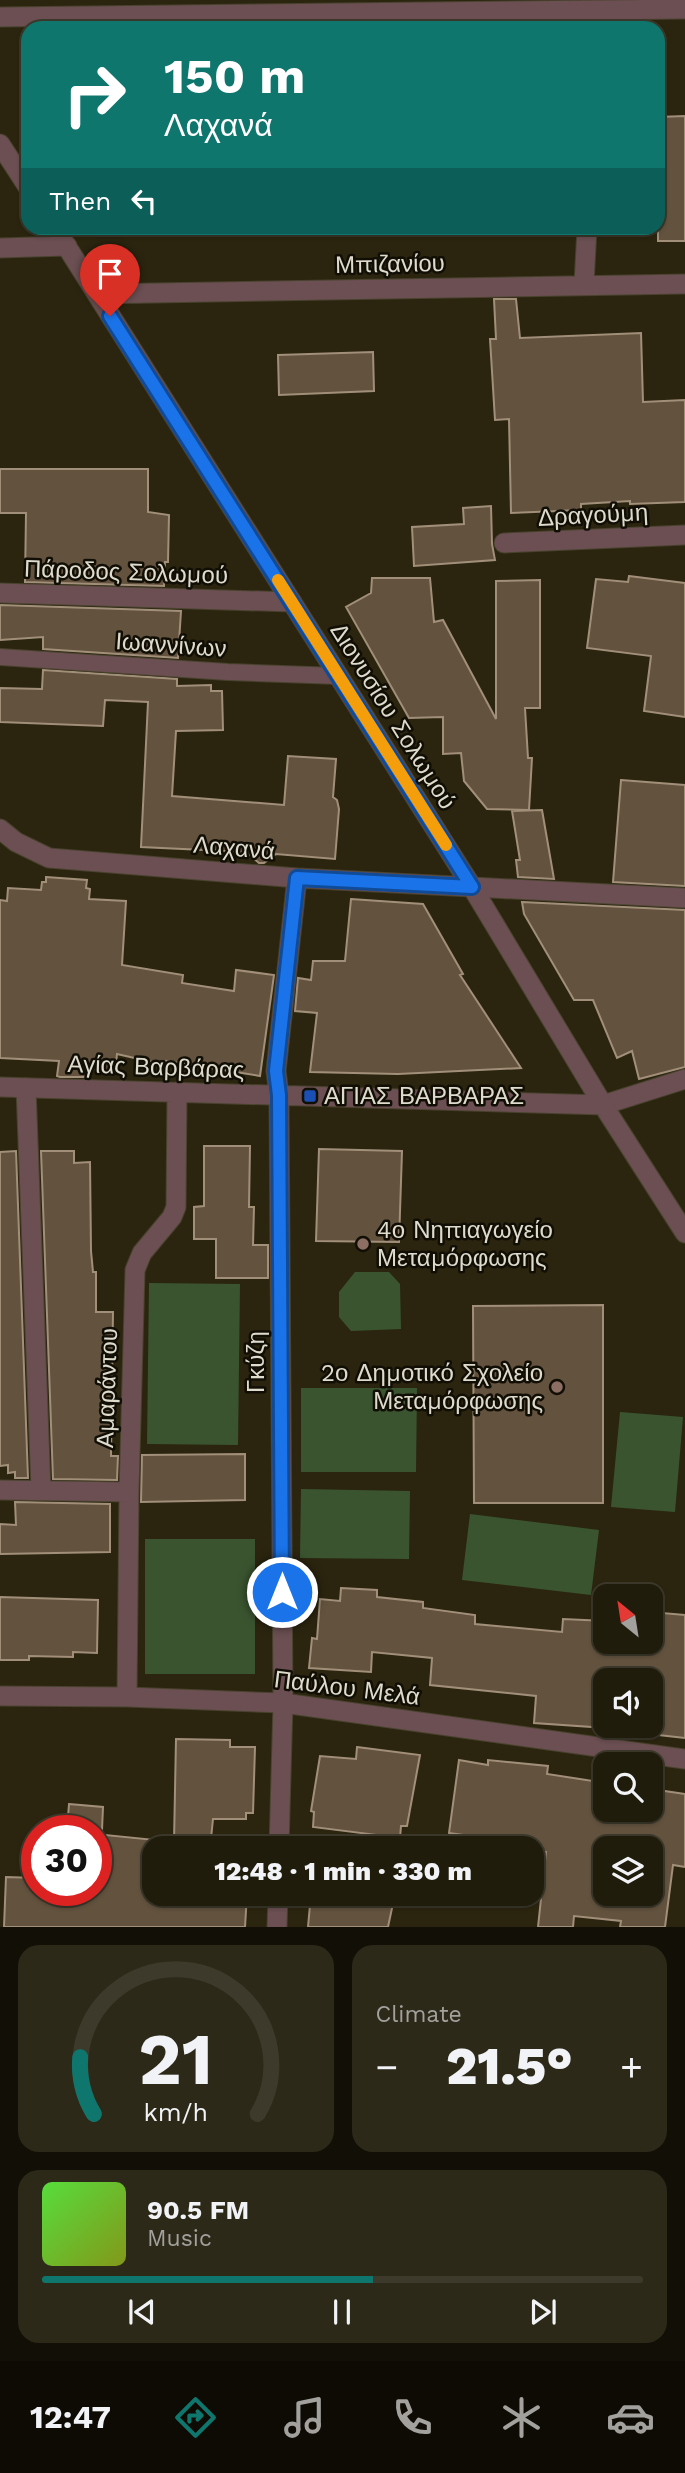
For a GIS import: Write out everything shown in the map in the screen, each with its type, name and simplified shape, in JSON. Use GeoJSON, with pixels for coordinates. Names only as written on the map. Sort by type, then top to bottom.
{"type":"FeatureCollection","features":[{"type":"Feature","properties":{"kind":"street"},"geometry":{"type":"LineString","coordinates":[[0,17],[601,13],[685,9]]}},
{"type":"Feature","properties":{"kind":"street"},"geometry":{"type":"LineString","coordinates":[[0,144],[21,176]]}},
{"type":"Feature","properties":{"kind":"street","name":"Διονυσίου Σολωμού"},"geometry":{"type":"LineString","coordinates":[[60,235],[472,887],[603,1105],[685,1233]]}},
{"type":"Feature","properties":{"kind":"street"},"geometry":{"type":"LineString","coordinates":[[584,284],[587,235]]}},
{"type":"Feature","properties":{"kind":"street"},"geometry":{"type":"LineString","coordinates":[[0,248],[67,246]]}},
{"type":"Feature","properties":{"kind":"street","name":"Μπιζανίου"},"geometry":{"type":"LineString","coordinates":[[97,294],[685,284]]}},
{"type":"Feature","properties":{"kind":"street","name":"Δραγούμη"},"geometry":{"type":"LineString","coordinates":[[504,543],[685,535]]}},
{"type":"Feature","properties":{"kind":"street","name":"Πάροδος Σολωμού"},"geometry":{"type":"LineString","coordinates":[[0,593],[292,603]]}},
{"type":"Feature","properties":{"kind":"street","name":"Λαχανά"},"geometry":{"type":"LineString","coordinates":[[0,829],[16,842],[49,858],[297,878],[685,898]]}},
{"type":"Feature","properties":{"kind":"street","name":"Γκύζη"},"geometry":{"type":"LineString","coordinates":[[279,1836],[283,1703],[279,1095],[276,1071],[297,878]]}},
{"type":"Feature","properties":{"kind":"street","name":"Αγίας Βαρβάρας"},"geometry":{"type":"LineString","coordinates":[[0,1087],[603,1105],[685,1079]]}},
{"type":"Feature","properties":{"kind":"street"},"geometry":{"type":"LineString","coordinates":[[26,1088],[41,1490]]}},
{"type":"Feature","properties":{"kind":"street","name":"Αμαράντου"},"geometry":{"type":"LineString","coordinates":[[127,1697],[135,1270],[142,1253],[172,1217],[176,1207],[177,1092]]}},
{"type":"Feature","properties":{"kind":"street"},"geometry":{"type":"LineString","coordinates":[[0,1490],[129,1492]]}},
{"type":"Feature","properties":{"kind":"street","name":"Παύλου Μελά"},"geometry":{"type":"LineString","coordinates":[[0,1696],[127,1697],[283,1703],[685,1759]]}},
{"type":"Feature","properties":{"kind":"street"},"geometry":{"type":"LineString","coordinates":[[277,1927],[278,1906]]}},
{"type":"Feature","properties":{"kind":"lane","name":"Ιωαννίνων"},"geometry":{"type":"LineString","coordinates":[[0,657],[339,677]]}},
{"type":"Feature","properties":{"kind":"green space"},"geometry":{"type":"Polygon","coordinates":[[[355,1272],[389,1272],[400,1284],[401,1329],[351,1331],[339,1317],[339,1292],[355,1272]]]}},
{"type":"Feature","properties":{"kind":"green space"},"geometry":{"type":"Polygon","coordinates":[[[149,1283],[240,1284],[238,1445],[147,1444],[149,1283]]]}},
{"type":"Feature","properties":{"kind":"green space"},"geometry":{"type":"Polygon","coordinates":[[[301,1388],[417,1388],[416,1472],[301,1472],[301,1388]]]}},
{"type":"Feature","properties":{"kind":"green space"},"geometry":{"type":"Polygon","coordinates":[[[620,1412],[683,1417],[675,1512],[611,1507],[620,1412]]]}},
{"type":"Feature","properties":{"kind":"green space"},"geometry":{"type":"Polygon","coordinates":[[[301,1489],[410,1491],[409,1559],[300,1558],[301,1489]]]}},
{"type":"Feature","properties":{"kind":"green space"},"geometry":{"type":"Polygon","coordinates":[[[470,1514],[599,1530],[591,1595],[462,1580],[470,1514]]]}},
{"type":"Feature","properties":{"kind":"green space"},"geometry":{"type":"Polygon","coordinates":[[[145,1539],[255,1539],[255,1674],[145,1674],[145,1539]]]}},
{"type":"Feature","properties":{"kind":"building"},"geometry":{"type":"Polygon","coordinates":[[[685,116],[685,241],[658,241],[658,235],[665,235],[665,117],[685,116]]]}},
{"type":"Feature","properties":{"kind":"building"},"geometry":{"type":"Polygon","coordinates":[[[494,299],[516,299],[520,338],[641,333],[643,402],[685,400],[685,502],[581,504],[581,510],[511,513],[509,419],[495,420],[490,339],[496,339],[494,299]]]}},
{"type":"Feature","properties":{"kind":"building"},"geometry":{"type":"Polygon","coordinates":[[[373,352],[374,391],[279,395],[278,355],[373,352]]]}},
{"type":"Feature","properties":{"kind":"building"},"geometry":{"type":"Polygon","coordinates":[[[0,469],[148,469],[148,512],[169,515],[168,562],[165,562],[164,586],[25,582],[26,513],[0,513],[0,469]]]}},
{"type":"Feature","properties":{"kind":"building"},"geometry":{"type":"Polygon","coordinates":[[[491,506],[495,560],[414,566],[412,527],[464,524],[463,508],[491,506]]]}},
{"type":"Feature","properties":{"kind":"building"},"geometry":{"type":"Polygon","coordinates":[[[629,576],[685,583],[685,717],[644,711],[651,656],[587,648],[596,579],[628,582],[629,576]]]}},
{"type":"Feature","properties":{"kind":"building"},"geometry":{"type":"Polygon","coordinates":[[[372,578],[430,578],[434,622],[443,620],[496,719],[496,581],[540,580],[540,708],[525,708],[528,758],[532,758],[529,810],[487,809],[464,781],[461,753],[443,754],[443,717],[409,718],[346,607],[371,593],[372,578]]]}},
{"type":"Feature","properties":{"kind":"building"},"geometry":{"type":"Polygon","coordinates":[[[0,605],[181,611],[178,658],[43,649],[43,637],[0,640],[0,605]]]}},
{"type":"Feature","properties":{"kind":"building"},"geometry":{"type":"Polygon","coordinates":[[[43,670],[177,679],[177,686],[211,685],[211,691],[222,691],[223,730],[176,731],[172,796],[284,805],[288,756],[336,759],[333,797],[337,800],[339,809],[335,859],[276,854],[264,863],[259,863],[246,852],[141,847],[148,702],[105,700],[103,726],[0,722],[0,688],[42,689],[43,670]]]}},
{"type":"Feature","properties":{"kind":"building"},"geometry":{"type":"Polygon","coordinates":[[[621,780],[685,785],[685,886],[613,882],[621,780]]]}},
{"type":"Feature","properties":{"kind":"building"},"geometry":{"type":"Polygon","coordinates":[[[542,810],[554,879],[518,877],[516,860],[520,860],[512,811],[542,810]]]}},
{"type":"Feature","properties":{"kind":"building"},"geometry":{"type":"Polygon","coordinates":[[[46,877],[87,880],[89,899],[126,901],[122,965],[183,975],[182,983],[234,991],[236,970],[274,975],[260,1076],[166,1061],[165,1065],[117,1054],[115,1072],[91,1069],[90,1077],[60,1077],[57,1076],[59,1061],[0,1058],[0,900],[7,901],[8,888],[41,890],[46,877]]]}},
{"type":"Feature","properties":{"kind":"building"},"geometry":{"type":"Polygon","coordinates":[[[351,899],[423,904],[463,974],[460,975],[521,1068],[398,1074],[310,1072],[317,1013],[295,1011],[298,978],[311,980],[313,961],[345,961],[351,899]]]}},
{"type":"Feature","properties":{"kind":"building"},"geometry":{"type":"Polygon","coordinates":[[[522,902],[685,910],[685,1067],[639,1079],[632,1051],[617,1058],[593,1000],[574,1000],[524,914],[522,902]]]}},
{"type":"Feature","properties":{"kind":"building"},"geometry":{"type":"Polygon","coordinates":[[[204,1146],[250,1146],[249,1207],[254,1207],[253,1245],[268,1245],[268,1278],[216,1278],[216,1239],[194,1239],[194,1207],[204,1206],[204,1146]]]}},
{"type":"Feature","properties":{"kind":"building"},"geometry":{"type":"Polygon","coordinates":[[[319,1149],[402,1151],[399,1242],[316,1241],[319,1149]]]}},
{"type":"Feature","properties":{"kind":"building"},"geometry":{"type":"Polygon","coordinates":[[[16,1151],[28,1478],[15,1478],[15,1472],[8,1473],[8,1465],[0,1466],[0,1152],[16,1151]]]}},
{"type":"Feature","properties":{"kind":"building"},"geometry":{"type":"Polygon","coordinates":[[[41,1151],[74,1151],[74,1163],[90,1162],[91,1251],[93,1272],[96,1272],[96,1312],[113,1312],[111,1456],[118,1456],[117,1480],[53,1479],[41,1151]]]}},
{"type":"Feature","properties":{"kind":"building"},"geometry":{"type":"Polygon","coordinates":[[[603,1305],[603,1503],[474,1503],[473,1306],[603,1305]]]}},
{"type":"Feature","properties":{"kind":"building"},"geometry":{"type":"Polygon","coordinates":[[[245,1454],[245,1500],[141,1502],[142,1455],[245,1454]]]}},
{"type":"Feature","properties":{"kind":"building"},"geometry":{"type":"Polygon","coordinates":[[[15,1502],[110,1504],[110,1552],[0,1554],[0,1524],[16,1525],[15,1502]]]}},
{"type":"Feature","properties":{"kind":"building"},"geometry":{"type":"Polygon","coordinates":[[[341,1588],[377,1590],[377,1597],[423,1602],[423,1608],[475,1615],[475,1624],[562,1632],[563,1619],[593,1620],[593,1654],[663,1654],[663,1613],[685,1615],[685,1738],[663,1735],[663,1668],[593,1668],[593,1727],[534,1723],[536,1696],[430,1685],[432,1658],[372,1652],[371,1672],[309,1668],[312,1638],[317,1639],[320,1599],[340,1601],[341,1588]]]}},
{"type":"Feature","properties":{"kind":"building"},"geometry":{"type":"Polygon","coordinates":[[[0,1597],[98,1600],[97,1653],[73,1652],[73,1657],[29,1656],[29,1660],[0,1660],[0,1597]]]}},
{"type":"Feature","properties":{"kind":"building"},"geometry":{"type":"Polygon","coordinates":[[[176,1739],[230,1740],[230,1747],[255,1747],[253,1813],[246,1813],[246,1819],[213,1819],[211,1836],[174,1836],[176,1739]]]}},
{"type":"Feature","properties":{"kind":"building"},"geometry":{"type":"Polygon","coordinates":[[[357,1747],[420,1755],[407,1826],[401,1826],[400,1836],[313,1827],[314,1812],[311,1811],[320,1756],[356,1759],[357,1747]]]}},
{"type":"Feature","properties":{"kind":"building"},"geometry":{"type":"Polygon","coordinates":[[[459,1760],[488,1765],[488,1760],[548,1766],[547,1774],[593,1781],[593,1822],[663,1822],[663,1791],[685,1794],[685,1867],[673,1865],[665,1927],[620,1927],[621,1921],[574,1916],[573,1927],[538,1927],[540,1906],[544,1906],[544,1836],[472,1836],[449,1833],[459,1760]]]}},
{"type":"Feature","properties":{"kind":"building"},"geometry":{"type":"Polygon","coordinates":[[[69,1804],[103,1807],[103,1815],[68,1815],[69,1804]]]}},
{"type":"Feature","properties":{"kind":"building"},"geometry":{"type":"Polygon","coordinates":[[[112,1836],[142,1839],[142,1906],[246,1906],[245,1927],[4,1927],[6,1877],[21,1877],[21,1906],[112,1906],[112,1836]]]}},
{"type":"Feature","properties":{"kind":"building"},"geometry":{"type":"Polygon","coordinates":[[[310,1906],[392,1906],[388,1927],[308,1927],[310,1906]]]}},
{"type":"Feature","properties":{"kind":"slow traffic"},"geometry":{"type":"LineString","coordinates":[[278,580],[446,845]]}},
{"type":"Feature","properties":{"kind":"place","name":"ΑΓΙΑΣ ΒΑΡΒΑΡΑΣ"},"geometry":{"type":"Point","coordinates":[310,1096]}},
{"type":"Feature","properties":{"kind":"place","name":"4ο Νηπιαγωγείο Μεταμόρφωσης"},"geometry":{"type":"Point","coordinates":[363,1244]}},
{"type":"Feature","properties":{"kind":"place","name":"2ο Δημοτικό Σχολείο Μεταμόρφωσης"},"geometry":{"type":"Point","coordinates":[557,1387]}},
{"type":"Feature","properties":{"kind":"route"},"geometry":{"type":"LineString","coordinates":[[110,316],[472,887],[297,878],[276,1071],[279,1095],[282,1592]]}}]}
